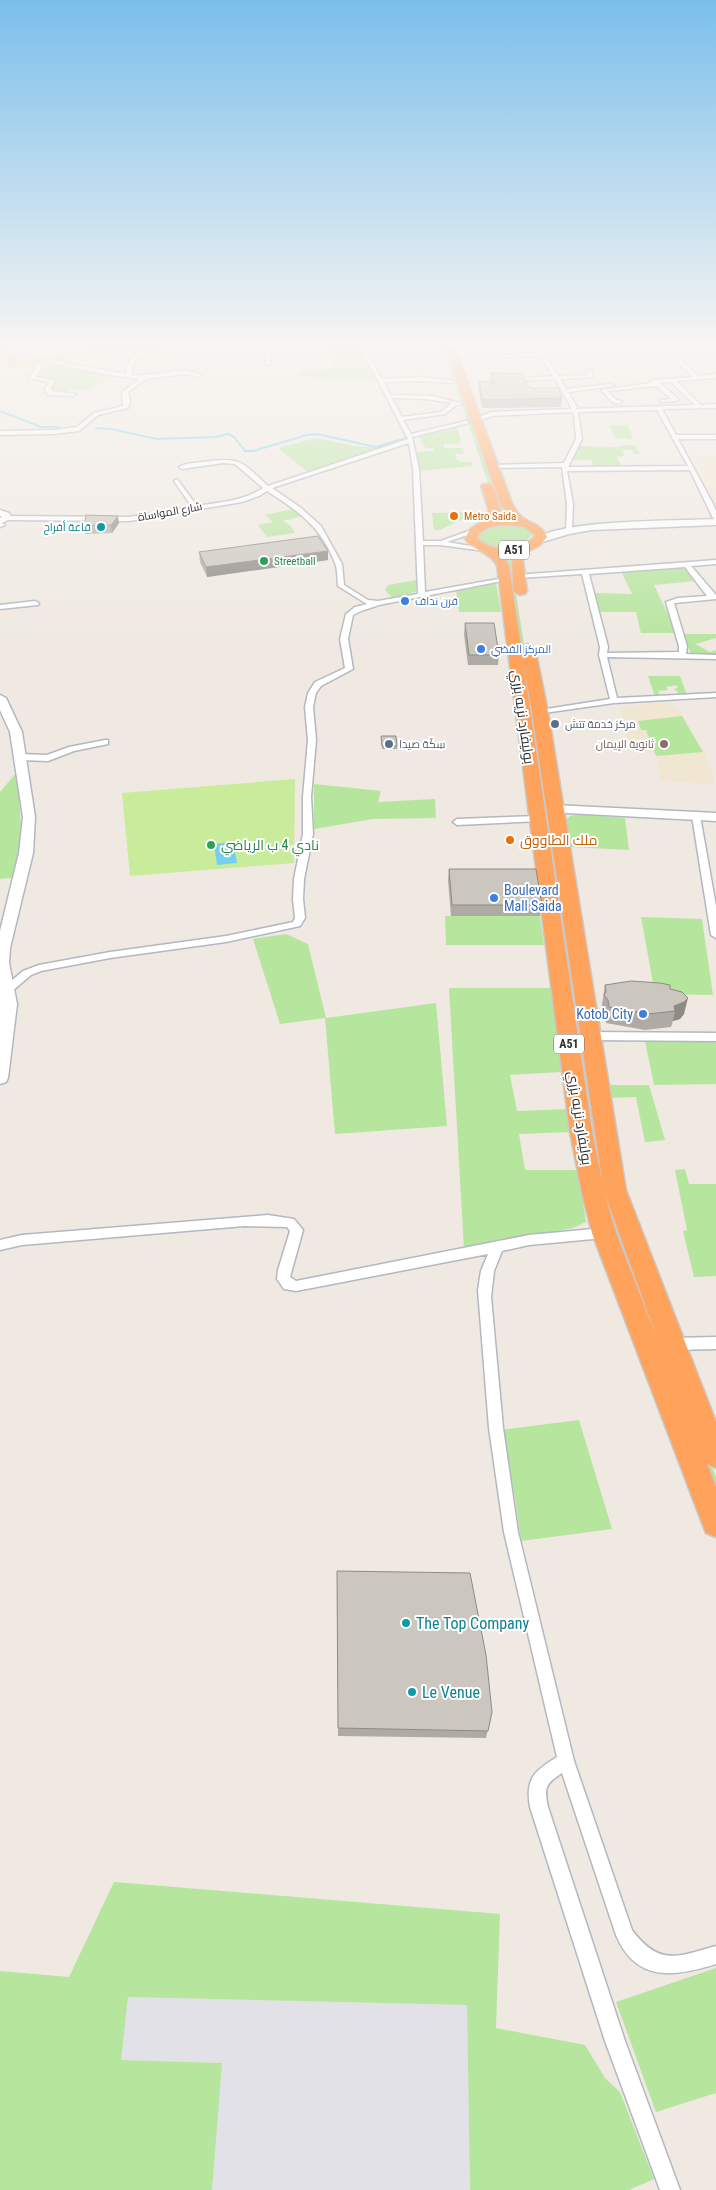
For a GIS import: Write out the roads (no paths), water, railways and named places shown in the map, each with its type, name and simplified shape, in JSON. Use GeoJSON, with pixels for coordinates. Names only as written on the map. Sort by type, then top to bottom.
{"type":"FeatureCollection","features":[{"type":"Feature","properties":{"kind":"highway","name":"A51"},"geometry":{"type":"LineString","coordinates":[[477,446],[495,508],[494,517],[489,523],[479,528],[471,539],[475,544],[487,550],[519,550],[538,540],[540,534],[516,518],[508,508],[482,446]]}},
{"type":"Feature","properties":{"kind":"highway","name":"A51"},"geometry":{"type":"LineString","coordinates":[[479,528],[504,521],[527,525]]}},
{"type":"Feature","properties":{"kind":"highway","name":"بوليفارد نزيه بزري"},"geometry":{"type":"LineString","coordinates":[[487,550],[502,563],[511,578],[532,672],[540,712],[546,814],[590,1036],[615,1190],[672,1344],[716,1455]]}},
{"type":"Feature","properties":{"kind":"highway","name":"بوليفارد نزيه بزري"},"geometry":{"type":"LineString","coordinates":[[519,550],[511,578],[546,814],[581,1132],[593,1193],[604,1232],[716,1523]]}},
{"type":"Feature","properties":{"kind":"main road"},"geometry":{"type":"LineString","coordinates":[[527,525],[569,528],[716,522]]}},
{"type":"Feature","properties":{"kind":"main road"},"geometry":{"type":"LineString","coordinates":[[538,540],[569,528]]}},
{"type":"Feature","properties":{"kind":"main road"},"geometry":{"type":"LineString","coordinates":[[0,698],[5,717],[16,732],[28,800],[28,838],[1,963],[8,990],[8,1020],[0,1078]]}},
{"type":"Feature","properties":{"kind":"main road"},"geometry":{"type":"LineString","coordinates":[[546,814],[716,817]]}},
{"type":"Feature","properties":{"kind":"street","name":"شارع المواساة"},"geometry":{"type":"LineString","coordinates":[[2,519],[129,519],[251,498],[259,495],[267,488],[298,479],[388,446]]}},
{"type":"Feature","properties":{"kind":"street"},"geometry":{"type":"LineString","coordinates":[[412,446],[416,469],[422,595]]}},
{"type":"Feature","properties":{"kind":"street"},"geometry":{"type":"LineString","coordinates":[[569,528],[570,504],[564,467],[574,446]]}},
{"type":"Feature","properties":{"kind":"street"},"geometry":{"type":"LineString","coordinates":[[678,446],[716,518]]}},
{"type":"Feature","properties":{"kind":"street"},"geometry":{"type":"LineString","coordinates":[[182,467],[215,462],[236,462],[243,466],[267,488],[306,514],[322,531],[339,564],[340,584],[344,589],[366,602],[378,603]]}},
{"type":"Feature","properties":{"kind":"street"},"geometry":{"type":"LineString","coordinates":[[492,467],[691,468]]}},
{"type":"Feature","properties":{"kind":"street"},"geometry":{"type":"LineString","coordinates":[[177,481],[196,508]]}},
{"type":"Feature","properties":{"kind":"street"},"geometry":{"type":"LineString","coordinates":[[440,543],[479,528]]}},
{"type":"Feature","properties":{"kind":"street"},"geometry":{"type":"LineString","coordinates":[[420,543],[440,543],[487,550]]}},
{"type":"Feature","properties":{"kind":"street"},"geometry":{"type":"LineString","coordinates":[[8,990],[27,973],[48,966],[110,954],[226,939],[297,924],[300,918],[298,900],[299,880],[308,834],[307,797],[312,740],[309,707],[312,693],[320,682],[344,672],[348,668],[344,639],[350,614],[358,609],[378,603],[511,578],[716,562]]}},
{"type":"Feature","properties":{"kind":"street"},"geometry":{"type":"LineString","coordinates":[[687,565],[714,597]]}},
{"type":"Feature","properties":{"kind":"street"},"geometry":{"type":"LineString","coordinates":[[585,572],[604,647],[603,655],[614,701]]}},
{"type":"Feature","properties":{"kind":"street"},"geometry":{"type":"LineString","coordinates":[[680,656],[683,653],[683,646],[670,602],[714,597]]}},
{"type":"Feature","properties":{"kind":"street"},"geometry":{"type":"LineString","coordinates":[[0,607],[35,602]]}},
{"type":"Feature","properties":{"kind":"street"},"geometry":{"type":"LineString","coordinates":[[603,655],[716,657]]}},
{"type":"Feature","properties":{"kind":"street"},"geometry":{"type":"LineString","coordinates":[[540,712],[614,701],[716,695]]}},
{"type":"Feature","properties":{"kind":"street"},"geometry":{"type":"LineString","coordinates":[[20,757],[48,758],[72,749],[105,742]]}},
{"type":"Feature","properties":{"kind":"street"},"geometry":{"type":"LineString","coordinates":[[457,822],[546,814]]}},
{"type":"Feature","properties":{"kind":"street"},"geometry":{"type":"LineString","coordinates":[[696,816],[716,935]]}},
{"type":"Feature","properties":{"kind":"street"},"geometry":{"type":"LineString","coordinates":[[590,1036],[716,1037]]}},
{"type":"Feature","properties":{"kind":"street"},"geometry":{"type":"LineString","coordinates":[[0,1245],[22,1240],[244,1221],[284,1220],[290,1222],[297,1230],[283,1278],[285,1283],[296,1286],[529,1240],[604,1232]]}},
{"type":"Feature","properties":{"kind":"street"},"geometry":{"type":"LineString","coordinates":[[498,1247],[487,1268],[484,1284],[503,1483],[513,1542],[566,1762],[615,1910],[630,1943],[656,1964],[674,1966],[716,1955]]}},
{"type":"Feature","properties":{"kind":"street"},"geometry":{"type":"LineString","coordinates":[[672,1344],[716,1343]]}},
{"type":"Feature","properties":{"kind":"street"},"geometry":{"type":"LineString","coordinates":[[566,1762],[540,1779],[536,1785],[539,1807],[616,2041],[670,2190]]}},
{"type":"Feature","properties":{"kind":"water"},"geometry":{"type":"Polygon","coordinates":[[[233,842],[237,863],[217,865],[214,844],[233,842]]]}},
{"type":"Feature","properties":{"kind":"waterway"},"geometry":{"type":"LineString","coordinates":[[241,446],[245,451],[253,451],[269,446]]}},
{"type":"Feature","properties":{"kind":"waterway"},"geometry":{"type":"LineString","coordinates":[[372,446],[379,446]]}},
{"type":"Feature","properties":{"kind":"place","name":"Metro Saida"},"geometry":{"type":"Point","coordinates":[454,516]}},
{"type":"Feature","properties":{"kind":"place","name":"قاعة أفراح"},"geometry":{"type":"Point","coordinates":[101,527]}},
{"type":"Feature","properties":{"kind":"place","name":"Streetball"},"geometry":{"type":"Point","coordinates":[264,561]}},
{"type":"Feature","properties":{"kind":"place","name":"فرن نداف"},"geometry":{"type":"Point","coordinates":[405,601]}},
{"type":"Feature","properties":{"kind":"place","name":"المركز الفضي"},"geometry":{"type":"Point","coordinates":[481,649]}},
{"type":"Feature","properties":{"kind":"place","name":"مركز خدمة تتش"},"geometry":{"type":"Point","coordinates":[555,724]}},
{"type":"Feature","properties":{"kind":"place","name":"سِكّة صيدا"},"geometry":{"type":"Point","coordinates":[389,744]}},
{"type":"Feature","properties":{"kind":"place","name":"ثانوية الإيمان"},"geometry":{"type":"Point","coordinates":[664,744]}},
{"type":"Feature","properties":{"kind":"place","name":"ملك الطاووق"},"geometry":{"type":"Point","coordinates":[510,840]}},
{"type":"Feature","properties":{"kind":"place","name":"نادي 4 ب الرياضي"},"geometry":{"type":"Point","coordinates":[211,845]}},
{"type":"Feature","properties":{"kind":"place","name":"Boulevard Mall Saida"},"geometry":{"type":"Point","coordinates":[494,898]}},
{"type":"Feature","properties":{"kind":"place","name":"Kotob City"},"geometry":{"type":"Point","coordinates":[643,1014]}},
{"type":"Feature","properties":{"kind":"place","name":"The Top Company"},"geometry":{"type":"Point","coordinates":[406,1623]}},
{"type":"Feature","properties":{"kind":"place","name":"Le Venue"},"geometry":{"type":"Point","coordinates":[412,1692]}}]}
